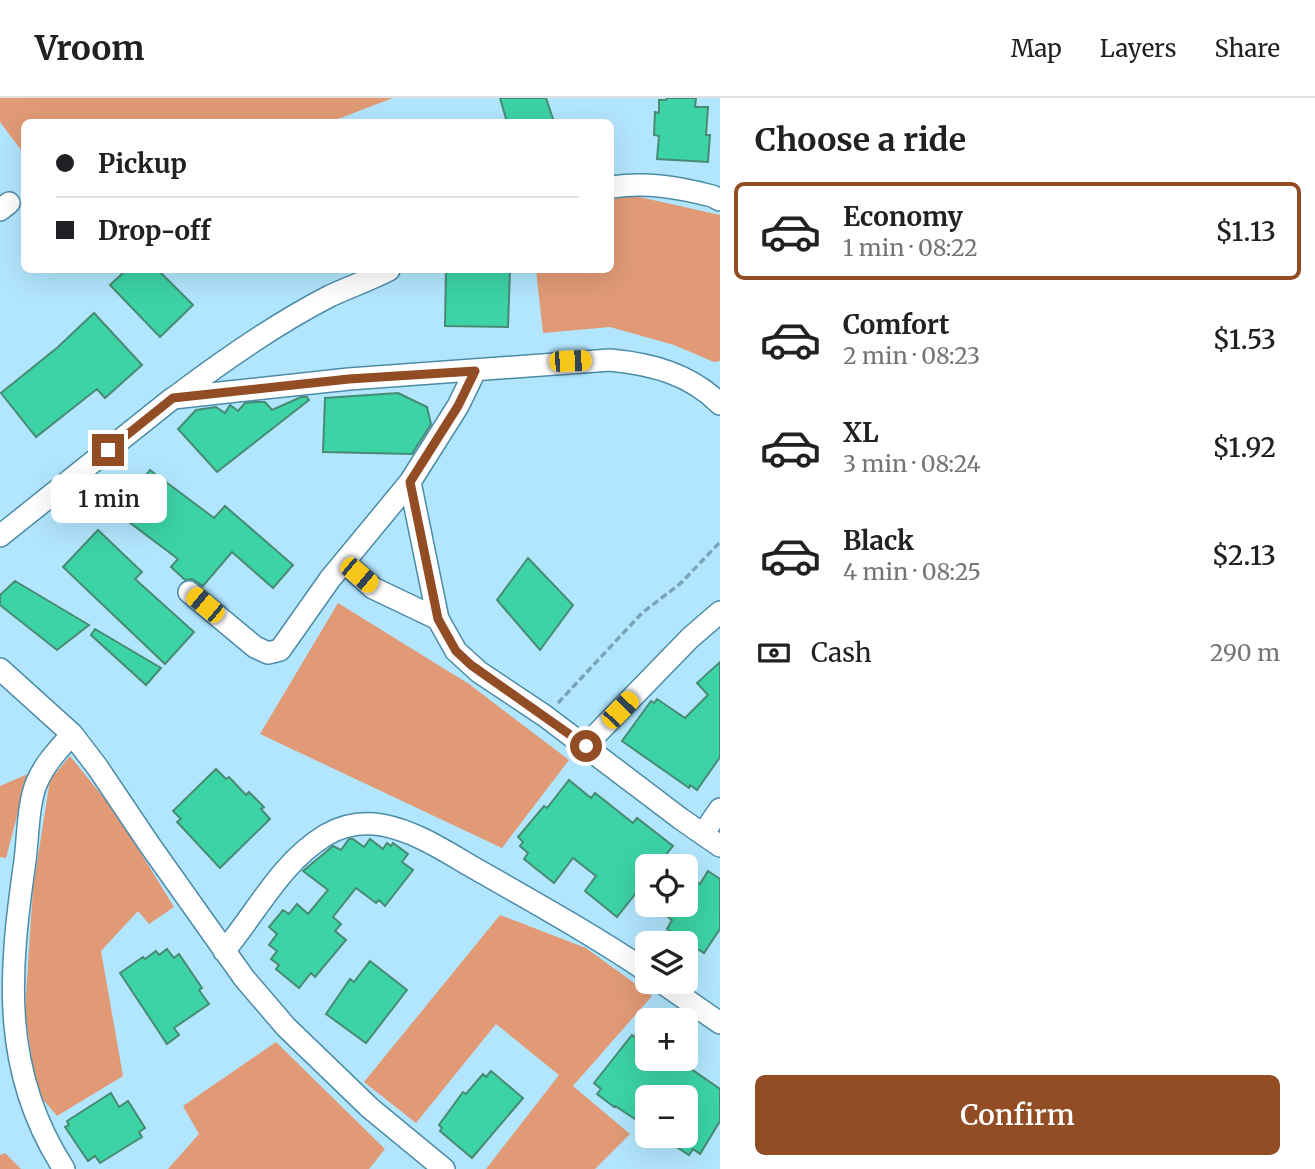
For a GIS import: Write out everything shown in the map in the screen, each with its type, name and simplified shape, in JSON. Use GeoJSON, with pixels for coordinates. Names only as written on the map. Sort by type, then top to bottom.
{"type":"FeatureCollection","features":[{"type":"Feature","properties":{"kind":"street"},"geometry":{"type":"LineString","coordinates":[[614,187],[638,183],[662,185],[720,200]]}},
{"type":"Feature","properties":{"kind":"street"},"geometry":{"type":"LineString","coordinates":[[0,536],[223,361],[330,296],[382,273]]}},
{"type":"Feature","properties":{"kind":"street"},"geometry":{"type":"LineString","coordinates":[[173,398],[349,379],[610,360],[631,362],[681,374],[720,404]]}},
{"type":"Feature","properties":{"kind":"street"},"geometry":{"type":"LineString","coordinates":[[189,592],[255,647],[274,653],[287,643],[344,562],[410,482],[458,406],[475,371]]}},
{"type":"Feature","properties":{"kind":"street"},"geometry":{"type":"LineString","coordinates":[[410,482],[438,619],[456,651],[471,665],[545,716],[711,840],[720,809]]}},
{"type":"Feature","properties":{"kind":"street"},"geometry":{"type":"LineString","coordinates":[[344,562],[373,588],[438,619]]}},
{"type":"Feature","properties":{"kind":"street"},"geometry":{"type":"LineString","coordinates":[[586,746],[696,646],[720,612]]}},
{"type":"Feature","properties":{"kind":"street"},"geometry":{"type":"LineString","coordinates":[[0,669],[72,734],[244,978],[319,1060],[370,1108],[444,1169]]}},
{"type":"Feature","properties":{"kind":"street"},"geometry":{"type":"LineString","coordinates":[[64,1169],[32,1111],[19,1066],[13,1027],[12,978],[16,921],[36,783],[48,762],[72,734]]}},
{"type":"Feature","properties":{"kind":"street"},"geometry":{"type":"LineString","coordinates":[[224,951],[280,876],[301,854],[337,829],[370,823],[405,831],[442,847],[591,934],[635,963]]}},
{"type":"Feature","properties":{"kind":"street"},"geometry":{"type":"LineString","coordinates":[[678,994],[720,1023]]}},
{"type":"Feature","properties":{"kind":"path"},"geometry":{"type":"LineString","coordinates":[[545,716],[642,613],[681,583],[720,542]]}},
{"type":"Feature","properties":{"kind":"shaded area"},"geometry":{"type":"Polygon","coordinates":[[[0,98],[393,98],[338,119],[21,119],[21,150],[0,122],[0,98]]]}},
{"type":"Feature","properties":{"kind":"shaded area"},"geometry":{"type":"Polygon","coordinates":[[[635,196],[720,215],[720,361],[714,362],[674,345],[610,327],[543,333],[536,273],[614,273],[614,199],[635,196]]]}},
{"type":"Feature","properties":{"kind":"shaded area"},"geometry":{"type":"Polygon","coordinates":[[[338,603],[469,684],[569,760],[502,848],[260,734],[338,603]]]}},
{"type":"Feature","properties":{"kind":"shaded area"},"geometry":{"type":"Polygon","coordinates":[[[70,756],[117,814],[174,907],[149,924],[138,911],[101,951],[123,1076],[57,1116],[36,1091],[25,1011],[33,888],[50,780],[70,756]]]}},
{"type":"Feature","properties":{"kind":"shaded area"},"geometry":{"type":"Polygon","coordinates":[[[28,774],[6,858],[0,857],[0,786],[28,774]]]}},
{"type":"Feature","properties":{"kind":"shaded area"},"geometry":{"type":"Polygon","coordinates":[[[500,915],[586,948],[635,984],[635,994],[652,996],[641,1008],[635,1008],[635,1015],[573,1086],[630,1134],[595,1169],[486,1169],[559,1075],[496,1024],[416,1123],[364,1082],[500,915]]]}},
{"type":"Feature","properties":{"kind":"shaded area"},"geometry":{"type":"Polygon","coordinates":[[[276,1042],[385,1149],[369,1169],[168,1169],[199,1134],[183,1106],[276,1042]]]}},
{"type":"Feature","properties":{"kind":"shaded area"},"geometry":{"type":"Polygon","coordinates":[[[5,1153],[21,1169],[0,1169],[0,1155],[5,1153]]]}},
{"type":"Feature","properties":{"kind":"building"},"geometry":{"type":"Polygon","coordinates":[[[500,98],[546,98],[553,119],[506,119],[500,98]]]}},
{"type":"Feature","properties":{"kind":"building"},"geometry":{"type":"Polygon","coordinates":[[[696,98],[695,107],[708,107],[708,162],[657,159],[659,136],[654,135],[655,112],[659,113],[659,100],[696,98]]]}},
{"type":"Feature","properties":{"kind":"building"},"geometry":{"type":"Polygon","coordinates":[[[123,273],[161,273],[193,305],[160,337],[110,285],[123,273]]]}},
{"type":"Feature","properties":{"kind":"building"},"geometry":{"type":"Polygon","coordinates":[[[446,273],[510,273],[508,327],[445,326],[446,273]]]}},
{"type":"Feature","properties":{"kind":"building"},"geometry":{"type":"Polygon","coordinates":[[[94,313],[142,365],[105,398],[97,389],[36,437],[1,393],[58,347],[94,313]]]}},
{"type":"Feature","properties":{"kind":"building"},"geometry":{"type":"Polygon","coordinates":[[[398,393],[427,407],[431,424],[412,454],[323,452],[325,398],[398,393]]]}},
{"type":"Feature","properties":{"kind":"building"},"geometry":{"type":"Polygon","coordinates":[[[307,397],[309,400],[217,472],[178,429],[196,410],[216,407],[225,413],[230,405],[238,411],[245,403],[265,402],[272,410],[307,397]]]}},
{"type":"Feature","properties":{"kind":"building"},"geometry":{"type":"Polygon","coordinates":[[[150,470],[214,518],[225,506],[293,565],[273,588],[232,552],[203,586],[192,579],[185,580],[171,567],[178,559],[117,513],[150,470]]]}},
{"type":"Feature","properties":{"kind":"building"},"geometry":{"type":"Polygon","coordinates":[[[98,530],[142,572],[135,579],[194,632],[165,664],[63,567],[98,530]]]}},
{"type":"Feature","properties":{"kind":"building"},"geometry":{"type":"Polygon","coordinates":[[[528,558],[573,605],[540,650],[497,600],[528,558]]]}},
{"type":"Feature","properties":{"kind":"building"},"geometry":{"type":"Polygon","coordinates":[[[15,581],[89,625],[57,650],[0,605],[0,595],[15,581]]]}},
{"type":"Feature","properties":{"kind":"building"},"geometry":{"type":"Polygon","coordinates":[[[95,629],[161,668],[146,685],[91,635],[95,629]]]}},
{"type":"Feature","properties":{"kind":"building"},"geometry":{"type":"Polygon","coordinates":[[[720,662],[720,757],[697,790],[690,785],[689,788],[622,741],[651,701],[654,703],[657,699],[685,718],[708,695],[697,683],[720,662]]]}},
{"type":"Feature","properties":{"kind":"building"},"geometry":{"type":"Polygon","coordinates":[[[216,769],[226,779],[229,777],[246,795],[249,792],[264,807],[261,809],[270,819],[220,868],[177,822],[181,819],[173,811],[216,769]]]}},
{"type":"Feature","properties":{"kind":"building"},"geometry":{"type":"Polygon","coordinates":[[[569,780],[591,798],[595,793],[633,823],[637,818],[673,846],[667,854],[635,854],[635,894],[617,917],[585,891],[596,876],[573,858],[554,883],[524,859],[528,853],[520,846],[523,842],[518,837],[544,806],[547,808],[569,780]]]}},
{"type":"Feature","properties":{"kind":"building"},"geometry":{"type":"Polygon","coordinates":[[[349,839],[364,847],[370,839],[383,849],[387,843],[391,846],[393,843],[408,854],[402,862],[413,870],[385,906],[379,900],[376,903],[356,888],[333,917],[341,924],[335,931],[346,940],[315,977],[311,973],[299,988],[276,969],[279,965],[271,959],[277,951],[269,945],[277,934],[269,927],[283,910],[289,914],[297,904],[308,914],[328,890],[303,871],[333,846],[341,850],[349,839]]]}},
{"type":"Feature","properties":{"kind":"building"},"geometry":{"type":"Polygon","coordinates":[[[708,871],[720,879],[720,929],[704,953],[698,949],[698,931],[667,929],[672,920],[668,917],[698,917],[698,883],[700,884],[708,871]]]}},
{"type":"Feature","properties":{"kind":"building"},"geometry":{"type":"Polygon","coordinates":[[[167,949],[174,958],[179,954],[202,988],[199,990],[209,1004],[174,1028],[179,1035],[167,1044],[120,973],[143,957],[145,959],[156,951],[159,955],[167,949]]]}},
{"type":"Feature","properties":{"kind":"building"},"geometry":{"type":"Polygon","coordinates":[[[370,961],[407,990],[366,1043],[326,1014],[350,979],[354,982],[370,961]]]}},
{"type":"Feature","properties":{"kind":"building"},"geometry":{"type":"Polygon","coordinates":[[[632,1035],[635,1071],[694,1071],[720,1089],[720,1121],[700,1154],[693,1149],[689,1155],[678,1148],[698,1148],[698,1085],[635,1085],[635,1119],[597,1094],[601,1089],[594,1083],[632,1035]]]}},
{"type":"Feature","properties":{"kind":"building"},"geometry":{"type":"Polygon","coordinates":[[[491,1071],[523,1098],[472,1158],[440,1131],[442,1128],[439,1125],[463,1092],[466,1094],[483,1074],[486,1077],[491,1071]]]}},
{"type":"Feature","properties":{"kind":"building"},"geometry":{"type":"Polygon","coordinates":[[[111,1093],[119,1107],[128,1101],[145,1128],[139,1132],[142,1137],[100,1163],[95,1156],[88,1161],[65,1127],[69,1125],[67,1121],[111,1093]]]}},
{"type":"Feature","properties":{"kind":"route"},"geometry":{"type":"LineString","coordinates":[[108,450],[173,398],[293,384],[475,371],[458,406],[410,482],[438,619],[456,651],[479,672],[586,746]]}}]}
